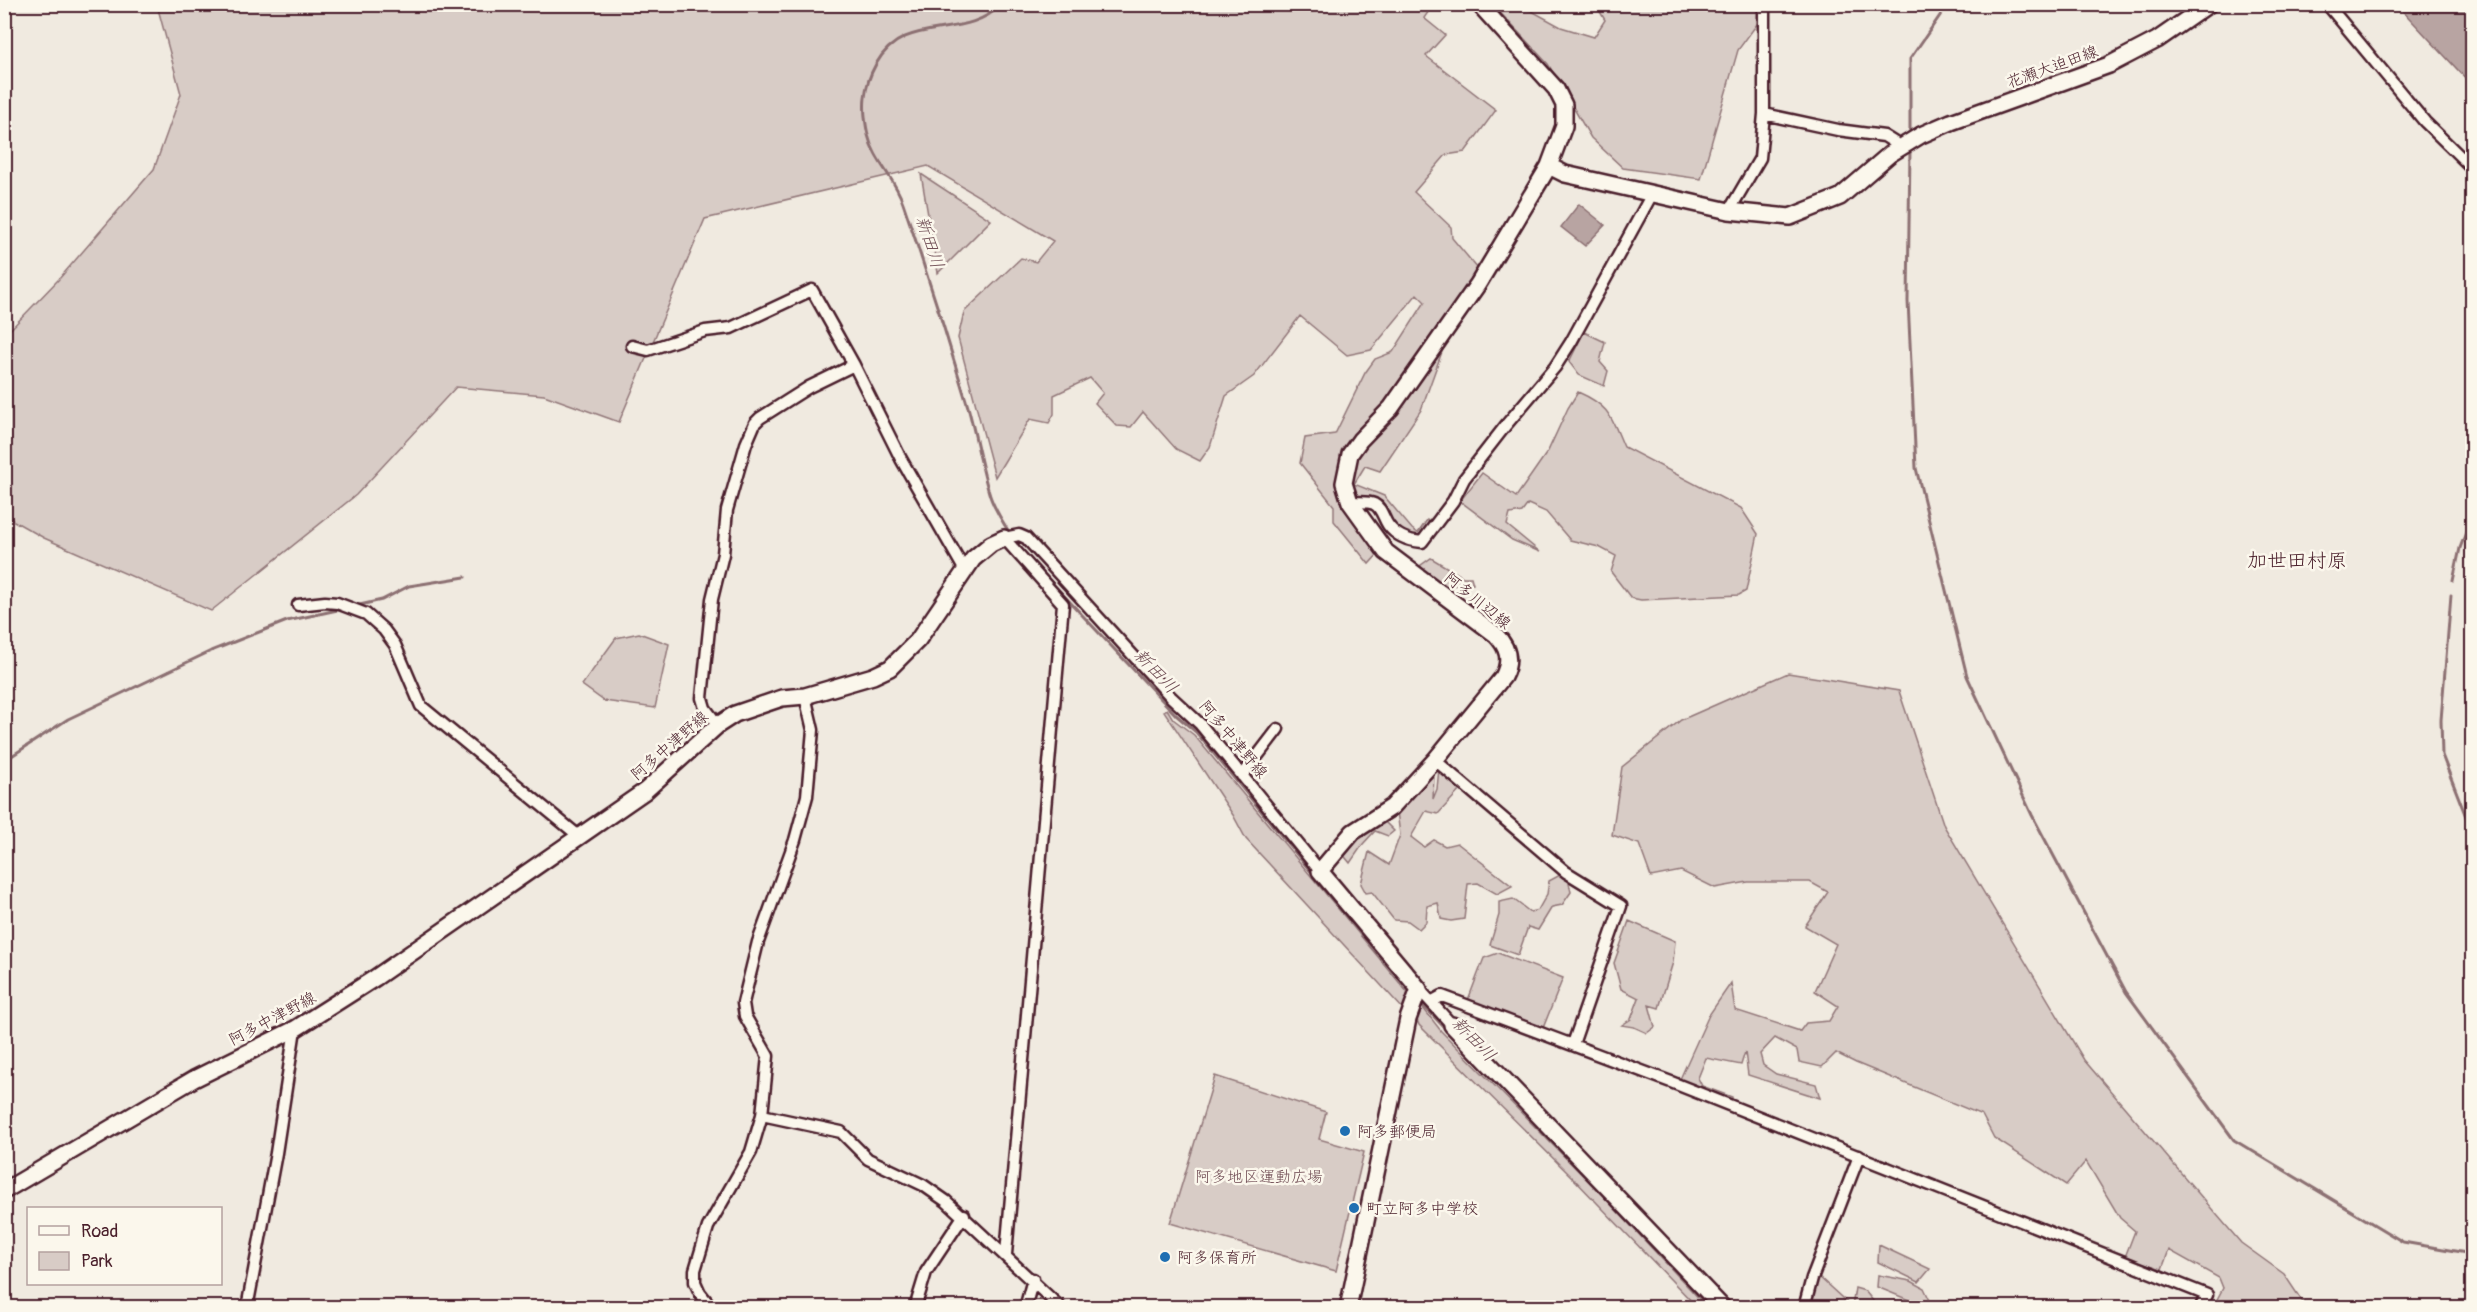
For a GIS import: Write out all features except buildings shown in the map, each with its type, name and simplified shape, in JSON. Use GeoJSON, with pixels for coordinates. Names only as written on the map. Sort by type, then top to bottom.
{"type":"FeatureCollection","features":[{"type":"Feature","properties":{"kind":"street","name":"阿多川辺線"},"geometry":{"type":"LineString","coordinates":[[1320,871],[1353,832],[1392,807],[1435,760],[1503,677],[1509,663],[1508,653],[1495,634],[1386,552],[1350,502],[1344,483],[1350,454],[1360,440],[1391,408],[1472,293],[1549,166],[1564,126],[1564,105],[1556,89],[1479,4]]}},
{"type":"Feature","properties":{"kind":"street"},"geometry":{"type":"LineString","coordinates":[[1729,211],[1760,158],[1764,114],[1764,4]]}},
{"type":"Feature","properties":{"kind":"street","name":"花瀬大迫田線"},"geometry":{"type":"LineString","coordinates":[[1549,166],[1564,174],[1729,211],[1790,217],[1840,197],[1900,146],[1936,128],[2109,65],[2157,40],[2209,4]]}},
{"type":"Feature","properties":{"kind":"street"},"geometry":{"type":"LineString","coordinates":[[2327,4],[2425,122],[2472,168]]}},
{"type":"Feature","properties":{"kind":"street"},"geometry":{"type":"LineString","coordinates":[[1764,114],[1838,130],[1884,136],[1900,146]]}},
{"type":"Feature","properties":{"kind":"street"},"geometry":{"type":"LineString","coordinates":[[1350,502],[1372,503],[1379,507],[1388,526],[1399,535],[1411,541],[1422,542],[1453,501],[1464,479],[1555,367],[1652,194]]}},
{"type":"Feature","properties":{"kind":"street"},"geometry":{"type":"LineString","coordinates":[[632,346],[648,350],[705,331],[731,328],[812,290],[854,365],[901,459],[964,569]]}},
{"type":"Feature","properties":{"kind":"street"},"geometry":{"type":"LineString","coordinates":[[718,725],[705,708],[702,698],[712,599],[723,554],[727,510],[746,444],[755,423],[760,418],[809,387],[854,365]]}},
{"type":"Feature","properties":{"kind":"street"},"geometry":{"type":"LineString","coordinates":[[1006,1254],[1063,604],[1009,537]]}},
{"type":"Feature","properties":{"kind":"street","name":"阿多中津野線"},"geometry":{"type":"LineString","coordinates":[[4,1191],[194,1078],[295,1029],[375,978],[645,791],[718,725],[735,714],[782,698],[805,696],[873,676],[890,668],[901,660],[918,640],[964,569],[984,549],[1009,537],[1026,538],[1171,697],[1200,724],[1320,871]]}},
{"type":"Feature","properties":{"kind":"street"},"geometry":{"type":"LineString","coordinates":[[298,605],[337,603],[366,614],[384,630],[395,645],[421,706],[580,837]]}},
{"type":"Feature","properties":{"kind":"street"},"geometry":{"type":"LineString","coordinates":[[712,1308],[700,1293],[695,1282],[695,1270],[708,1227],[751,1152],[762,1115],[768,1056],[746,1016],[743,1003],[758,942],[795,840],[807,796],[813,730],[805,696]]}},
{"type":"Feature","properties":{"kind":"street"},"geometry":{"type":"LineString","coordinates":[[1242,776],[1278,729]]}},
{"type":"Feature","properties":{"kind":"street"},"geometry":{"type":"LineString","coordinates":[[1435,760],[1566,872],[1620,906],[1573,1044]]}},
{"type":"Feature","properties":{"kind":"street"},"geometry":{"type":"LineString","coordinates":[[1320,871],[1416,993],[1431,1002],[1723,1308]]}},
{"type":"Feature","properties":{"kind":"street"},"geometry":{"type":"LineString","coordinates":[[1348,1308],[1416,993]]}},
{"type":"Feature","properties":{"kind":"street"},"geometry":{"type":"LineString","coordinates":[[1431,1002],[1442,996],[1573,1044],[2206,1294],[2200,1308]]}},
{"type":"Feature","properties":{"kind":"street"},"geometry":{"type":"LineString","coordinates":[[247,1308],[276,1153],[295,1029]]}},
{"type":"Feature","properties":{"kind":"street"},"geometry":{"type":"LineString","coordinates":[[762,1115],[841,1132],[867,1159],[923,1185],[964,1215],[1061,1308]]}},
{"type":"Feature","properties":{"kind":"street"},"geometry":{"type":"LineString","coordinates":[[1804,1308],[1812,1278],[1859,1156]]}},
{"type":"Feature","properties":{"kind":"street"},"geometry":{"type":"LineString","coordinates":[[915,1308],[926,1272],[964,1215]]}},
{"type":"Feature","properties":{"kind":"street"},"geometry":{"type":"LineString","coordinates":[[1025,1308],[1033,1279]]}},
{"type":"Feature","properties":{"kind":"green space"},"geometry":{"type":"Polygon","coordinates":[[[157,5],[1433,5],[1424,18],[1445,35],[1426,56],[1496,110],[1465,152],[1446,155],[1414,192],[1451,227],[1452,238],[1478,269],[1443,349],[1421,410],[1380,471],[1365,466],[1354,484],[1384,496],[1418,533],[1427,520],[1431,524],[1419,539],[1399,528],[1375,499],[1353,497],[1379,553],[1369,564],[1334,521],[1334,506],[1300,463],[1305,438],[1335,434],[1365,373],[1375,359],[1393,352],[1425,302],[1417,294],[1371,350],[1347,355],[1300,316],[1254,376],[1226,396],[1210,447],[1200,461],[1176,449],[1143,412],[1131,427],[1117,426],[1095,403],[1103,393],[1090,378],[1054,395],[1054,414],[1049,423],[1030,419],[995,477],[958,338],[964,312],[1021,258],[1036,262],[1053,241],[928,166],[705,219],[619,422],[544,395],[456,387],[356,495],[211,611],[44,538],[5,516],[5,335],[59,279],[154,169],[181,94],[157,5]]]}},
{"type":"Feature","properties":{"kind":"green space"},"geometry":{"type":"Polygon","coordinates":[[[1493,5],[1521,5],[1561,27],[1594,37],[1605,20],[1596,5],[1771,5],[1738,50],[1701,179],[1623,168],[1591,138],[1548,64],[1493,5]]]}},
{"type":"Feature","properties":{"kind":"green space"},"geometry":{"type":"Polygon","coordinates":[[[921,174],[991,220],[938,273],[921,174]]]}},
{"type":"Feature","properties":{"kind":"green space"},"geometry":{"type":"Polygon","coordinates":[[[1584,332],[1605,342],[1600,362],[1608,371],[1604,386],[1579,375],[1569,362],[1584,332]]]}},
{"type":"Feature","properties":{"kind":"green space"},"geometry":{"type":"Polygon","coordinates":[[[1578,392],[1597,402],[1608,413],[1624,447],[1741,508],[1758,534],[1746,591],[1739,595],[1641,600],[1631,598],[1611,572],[1616,556],[1599,547],[1570,540],[1546,512],[1528,504],[1522,512],[1510,514],[1507,525],[1540,552],[1512,540],[1460,501],[1482,473],[1516,497],[1548,451],[1578,392]]]}},
{"type":"Feature","properties":{"kind":"green space"},"geometry":{"type":"Polygon","coordinates":[[[1431,558],[1463,577],[1471,577],[1473,584],[1442,586],[1417,568],[1431,558]]]}},
{"type":"Feature","properties":{"kind":"green space"},"geometry":{"type":"Polygon","coordinates":[[[639,633],[669,644],[655,708],[604,701],[582,685],[616,638],[639,633]]]}},
{"type":"Feature","properties":{"kind":"green space"},"geometry":{"type":"Polygon","coordinates":[[[1788,673],[1899,691],[1944,826],[2084,1060],[2241,1243],[2284,1274],[2306,1307],[2252,1307],[2247,1303],[2241,1307],[2213,1307],[2223,1288],[2219,1278],[2169,1250],[2162,1269],[2125,1257],[2135,1231],[2120,1218],[2086,1161],[2066,1185],[1994,1138],[1982,1115],[1836,1053],[1822,1067],[1799,1062],[1797,1050],[1775,1038],[1760,1054],[1763,1065],[1776,1074],[1816,1084],[1820,1098],[1748,1075],[1745,1052],[1741,1065],[1706,1058],[1698,1078],[1702,1086],[1732,1097],[1732,1102],[1680,1079],[1709,1015],[1731,983],[1735,1010],[1800,1031],[1806,1023],[1829,1021],[1838,1006],[1815,991],[1836,944],[1805,926],[1828,892],[1810,882],[1748,882],[1715,888],[1681,871],[1651,877],[1639,844],[1612,835],[1622,767],[1681,720],[1788,673]]]}},
{"type":"Feature","properties":{"kind":"green space"},"geometry":{"type":"Polygon","coordinates":[[[1167,709],[1173,719],[1194,735],[1408,993],[1404,1010],[1246,839],[1233,815],[1164,711],[1167,709]]]}},
{"type":"Feature","properties":{"kind":"green space"},"geometry":{"type":"Polygon","coordinates":[[[1439,768],[1461,789],[1438,814],[1426,811],[1411,837],[1424,847],[1434,840],[1445,846],[1457,843],[1512,886],[1497,894],[1478,883],[1468,884],[1464,919],[1451,921],[1441,919],[1438,903],[1427,906],[1426,922],[1419,929],[1408,921],[1394,920],[1372,892],[1366,893],[1361,884],[1369,852],[1389,865],[1400,835],[1397,811],[1434,775],[1433,799],[1437,789],[1439,768]]]}},
{"type":"Feature","properties":{"kind":"green space"},"geometry":{"type":"Polygon","coordinates":[[[1383,820],[1394,831],[1388,836],[1375,831],[1350,863],[1341,852],[1357,834],[1383,820]]]}},
{"type":"Feature","properties":{"kind":"green space"},"geometry":{"type":"Polygon","coordinates":[[[1560,875],[1568,879],[1571,892],[1562,905],[1552,907],[1538,930],[1528,927],[1518,955],[1490,945],[1499,915],[1499,902],[1513,899],[1530,912],[1538,910],[1547,894],[1549,881],[1560,875]]]}},
{"type":"Feature","properties":{"kind":"green space"},"geometry":{"type":"Polygon","coordinates":[[[1629,921],[1675,941],[1673,962],[1659,1008],[1649,1005],[1655,1027],[1647,1033],[1622,1025],[1631,1019],[1639,998],[1621,989],[1614,963],[1629,921]]]}},
{"type":"Feature","properties":{"kind":"green space"},"geometry":{"type":"Polygon","coordinates":[[[1498,953],[1563,978],[1543,1028],[1468,1000],[1484,958],[1498,953]]]}},
{"type":"Feature","properties":{"kind":"green space"},"geometry":{"type":"Polygon","coordinates":[[[1420,1004],[1441,1031],[1602,1195],[1707,1307],[1697,1307],[1574,1179],[1419,1025],[1415,1015],[1420,1004]]]}},
{"type":"Feature","properties":{"kind":"green space","name":"阿多地区運動広場"},"geometry":{"type":"Polygon","coordinates":[[[1215,1076],[1326,1112],[1319,1139],[1364,1152],[1336,1271],[1170,1223],[1215,1076]]]}},
{"type":"Feature","properties":{"kind":"green space"},"geometry":{"type":"Polygon","coordinates":[[[1879,1245],[1930,1269],[1919,1282],[1878,1262],[1879,1245]]]}},
{"type":"Feature","properties":{"kind":"green space"},"geometry":{"type":"Polygon","coordinates":[[[1878,1275],[1911,1281],[1924,1288],[1933,1307],[1926,1307],[1877,1287],[1878,1275]]]}},
{"type":"Feature","properties":{"kind":"green space"},"geometry":{"type":"Polygon","coordinates":[[[1818,1276],[1852,1307],[1855,1288],[1865,1291],[1878,1307],[1813,1308],[1810,1305],[1818,1276]]]}},
{"type":"Feature","properties":{"kind":"shaded area"},"geometry":{"type":"Polygon","coordinates":[[[2397,5],[2472,5],[2472,85],[2397,5]]]}},
{"type":"Feature","properties":{"kind":"shaded area"},"geometry":{"type":"Polygon","coordinates":[[[1579,204],[1605,225],[1585,246],[1561,227],[1579,204]]]}},
{"type":"Feature","properties":{"kind":"waterway","name":"新田川"},"geometry":{"type":"LineString","coordinates":[[1002,4],[987,16],[970,23],[919,32],[903,38],[888,48],[876,64],[868,81],[864,107],[871,144],[903,203],[928,279],[968,407],[990,496],[999,516],[1019,548]]}},
{"type":"Feature","properties":{"kind":"waterway"},"geometry":{"type":"LineString","coordinates":[[1910,135],[1910,59],[1948,4]]}},
{"type":"Feature","properties":{"kind":"waterway"},"geometry":{"type":"LineString","coordinates":[[1910,148],[1908,301],[1916,468],[1967,676],[2032,815],[2126,992],[2234,1140],[2403,1242],[2472,1254]]}},
{"type":"Feature","properties":{"kind":"waterway"},"geometry":{"type":"LineString","coordinates":[[2453,581],[2460,548],[2472,517]]}},
{"type":"Feature","properties":{"kind":"waterway","name":"新田川"},"geometry":{"type":"LineString","coordinates":[[1038,568],[1176,715],[1196,732],[1346,914]]}},
{"type":"Feature","properties":{"kind":"waterway"},"geometry":{"type":"LineString","coordinates":[[355,606],[382,600],[409,586],[465,577]]}},
{"type":"Feature","properties":{"kind":"waterway"},"geometry":{"type":"LineString","coordinates":[[2451,595],[2441,720],[2442,755],[2472,832]]}},
{"type":"Feature","properties":{"kind":"waterway"},"geometry":{"type":"LineString","coordinates":[[4,761],[68,719],[211,651],[287,621],[342,609]]}},
{"type":"Feature","properties":{"kind":"waterway","name":"新田川"},"geometry":{"type":"LineString","coordinates":[[1420,1002],[1523,1110]]}},
{"type":"Feature","properties":{"kind":"waterway","name":"新田川"},"geometry":{"type":"LineString","coordinates":[[1631,1223],[1711,1308]]}},
{"type":"Feature","properties":{"kind":"place","name":"阿多郵便局"},"geometry":{"type":"Point","coordinates":[1345,1131]}},
{"type":"Feature","properties":{"kind":"place","name":"町立阿多中学校"},"geometry":{"type":"Point","coordinates":[1354,1208]}},
{"type":"Feature","properties":{"kind":"place","name":"阿多保育所"},"geometry":{"type":"Point","coordinates":[1165,1257]}},
{"type":"Feature","properties":{"kind":"district","name":"加世田村原"},"geometry":{"type":"Point","coordinates":[2297,560]}}]}
